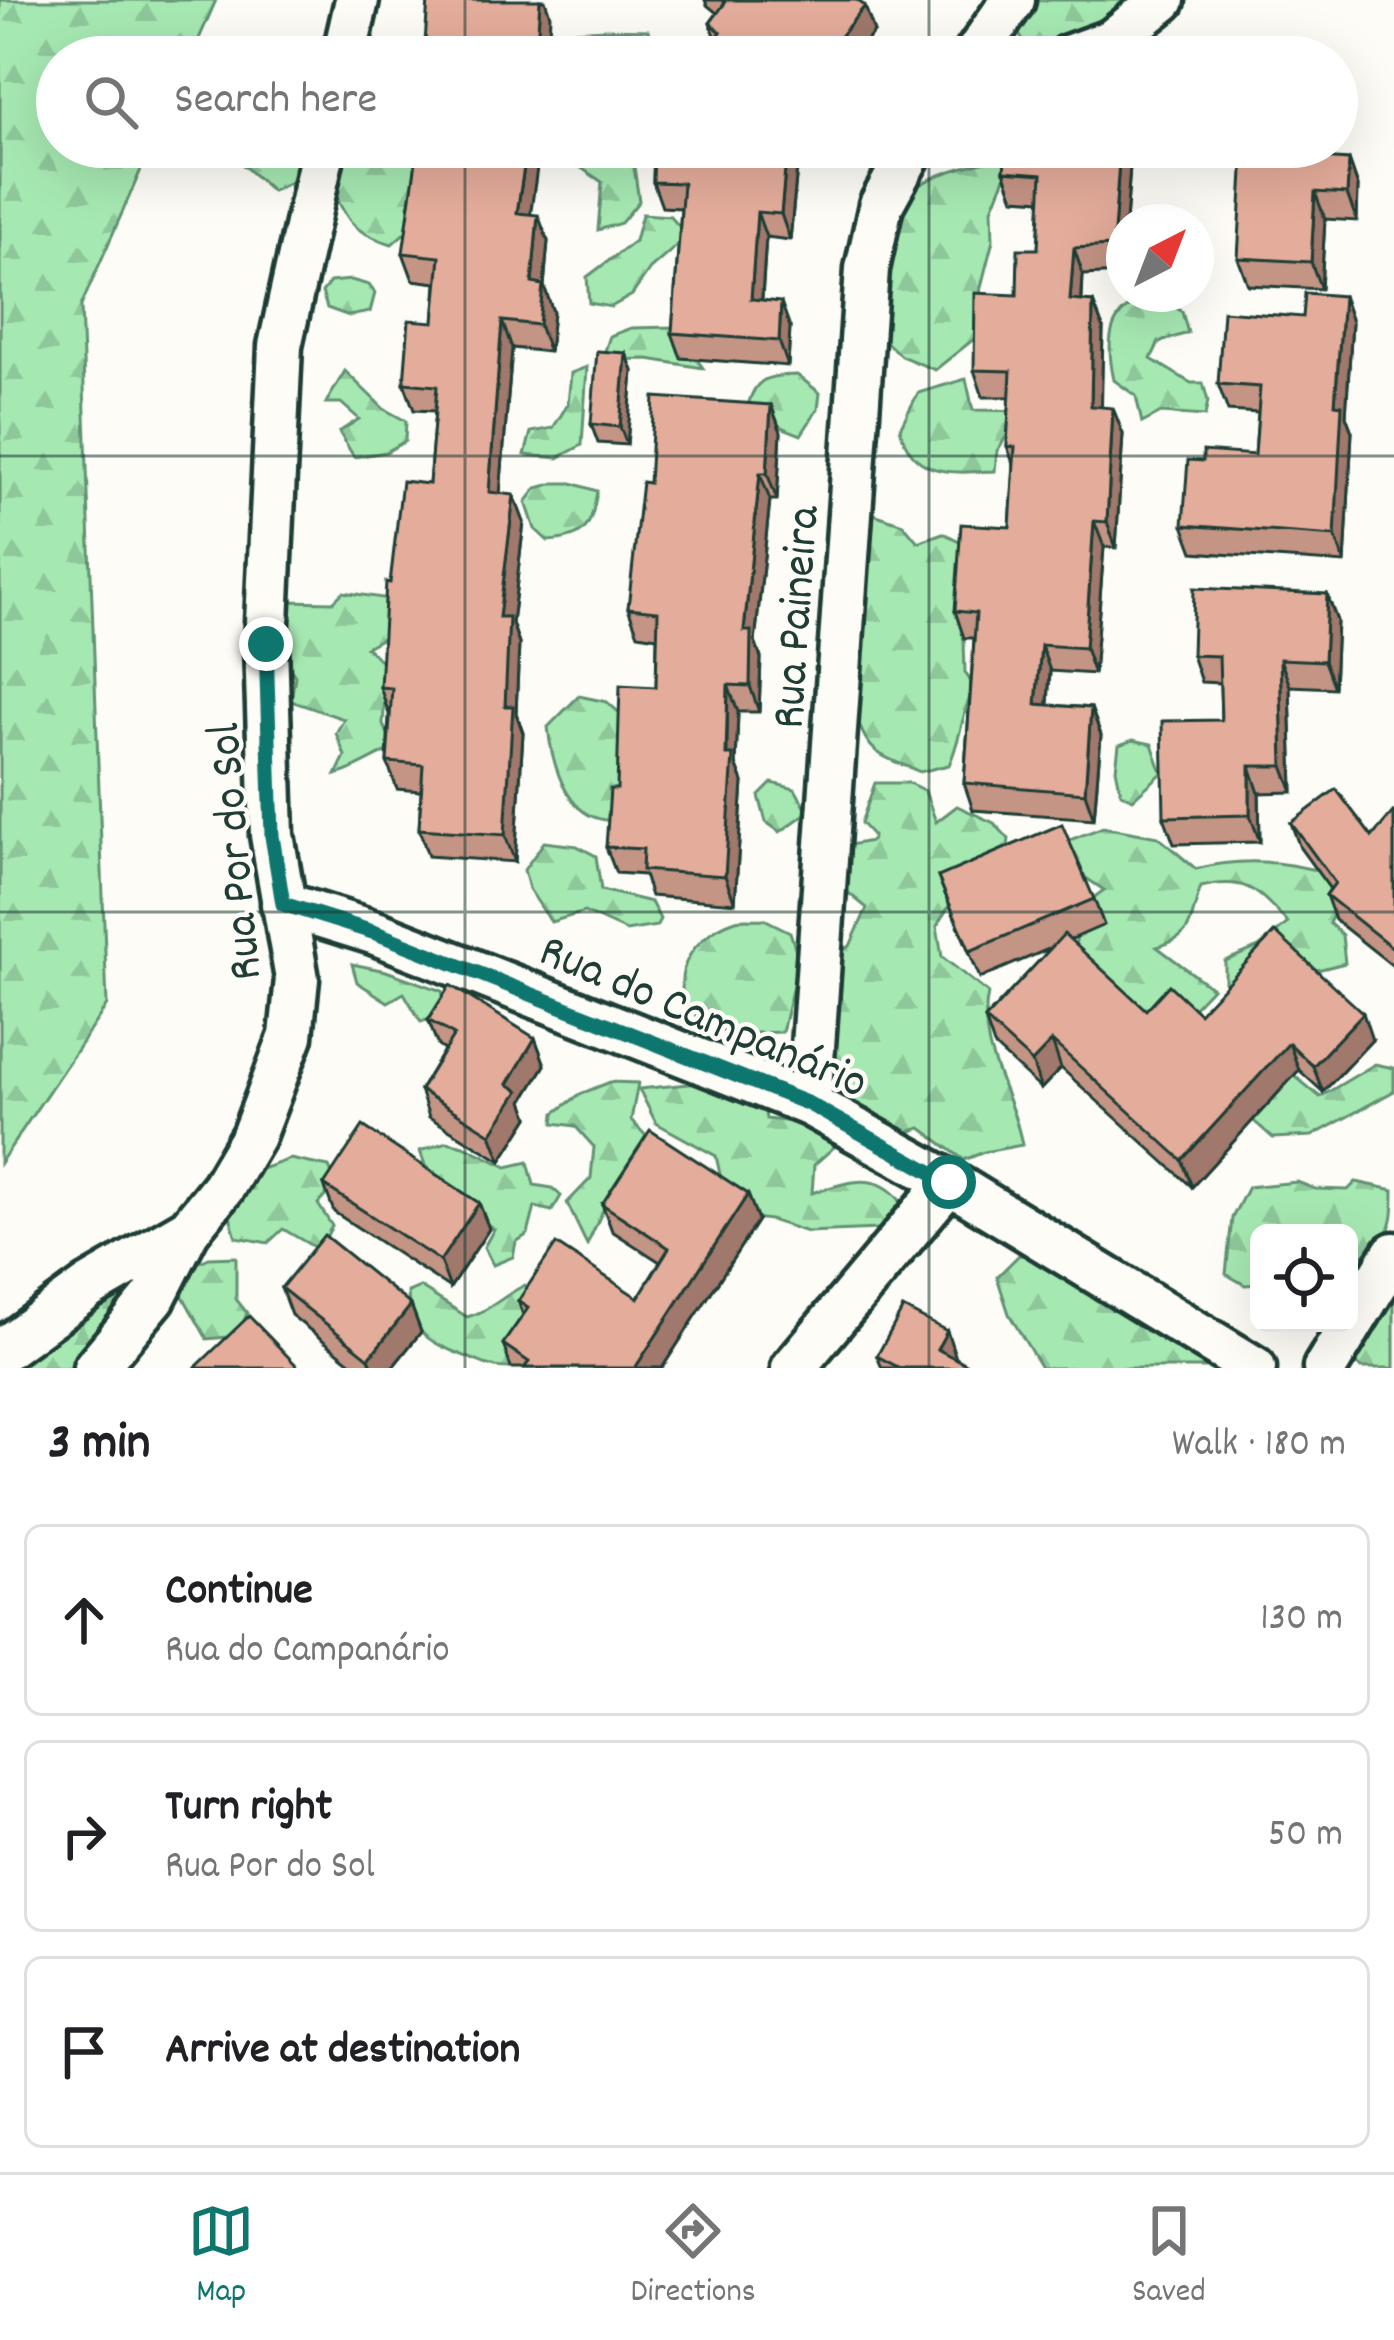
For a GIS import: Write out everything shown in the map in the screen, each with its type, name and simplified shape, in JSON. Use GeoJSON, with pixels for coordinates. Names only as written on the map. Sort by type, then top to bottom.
{"type":"FeatureCollection","features":[{"type":"Feature","properties":{"kind":"street"},"geometry":{"type":"LineString","coordinates":[[348,36],[356,0]]}},
{"type":"Feature","properties":{"kind":"street"},"geometry":{"type":"LineString","coordinates":[[988,36],[1013,0]]}},
{"type":"Feature","properties":{"kind":"street"},"geometry":{"type":"LineString","coordinates":[[1118,36],[1163,0]]}},
{"type":"Feature","properties":{"kind":"street","name":"Rua Por do Sol"},"geometry":{"type":"LineString","coordinates":[[0,1352],[89,1287],[189,1228],[223,1187],[253,1136],[291,1036],[297,979],[272,836],[266,644],[280,346],[319,168]]}},
{"type":"Feature","properties":{"kind":"street","name":"Rua Paineira"},"geometry":{"type":"LineString","coordinates":[[809,1104],[867,269],[881,205],[901,168]]}},
{"type":"Feature","properties":{"kind":"street","name":"Rua do Campanário"},"geometry":{"type":"LineString","coordinates":[[283,904],[376,933],[809,1104],[949,1182],[1253,1368]]}},
{"type":"Feature","properties":{"kind":"street"},"geometry":{"type":"LineString","coordinates":[[793,1368],[949,1182]]}},
{"type":"Feature","properties":{"kind":"street"},"geometry":{"type":"LineString","coordinates":[[94,1368],[154,1297],[189,1228]]}},
{"type":"Feature","properties":{"kind":"street"},"geometry":{"type":"LineString","coordinates":[[1325,1368],[1394,1254]]}},
{"type":"Feature","properties":{"kind":"green space"},"geometry":{"type":"Polygon","coordinates":[[[0,0],[216,0],[200,36],[36,36],[36,168],[142,168],[81,306],[107,1005],[0,1163],[0,0]]]}},
{"type":"Feature","properties":{"kind":"green space"},"geometry":{"type":"Polygon","coordinates":[[[1030,0],[1139,0],[1082,36],[1021,36],[1015,25],[1030,0]]]}},
{"type":"Feature","properties":{"kind":"green space"},"geometry":{"type":"Polygon","coordinates":[[[648,30],[650,36],[572,36],[572,31],[648,30]]]}},
{"type":"Feature","properties":{"kind":"green space"},"geometry":{"type":"Polygon","coordinates":[[[246,168],[433,168],[409,205],[409,229],[392,244],[356,227],[335,193],[293,181],[272,191],[246,168]]]}},
{"type":"Feature","properties":{"kind":"green space"},"geometry":{"type":"Polygon","coordinates":[[[581,168],[634,168],[639,201],[621,223],[598,230],[602,182],[581,168]]]}},
{"type":"Feature","properties":{"kind":"green space"},"geometry":{"type":"Polygon","coordinates":[[[954,170],[1008,170],[992,209],[993,240],[974,339],[935,370],[901,356],[882,338],[882,281],[888,243],[902,207],[920,185],[954,170]]]}},
{"type":"Feature","properties":{"kind":"green space"},"geometry":{"type":"Polygon","coordinates":[[[642,214],[670,216],[688,236],[650,269],[632,295],[611,307],[589,303],[587,277],[635,241],[642,214]]]}},
{"type":"Feature","properties":{"kind":"green space"},"geometry":{"type":"Polygon","coordinates":[[[351,280],[369,285],[375,293],[370,312],[349,316],[327,308],[322,292],[330,282],[351,280]]]}},
{"type":"Feature","properties":{"kind":"green space"},"geometry":{"type":"Polygon","coordinates":[[[1182,312],[1188,333],[1159,342],[1151,359],[1191,383],[1203,383],[1208,401],[1205,416],[1161,413],[1142,423],[1136,396],[1114,380],[1111,335],[1122,313],[1182,312]]]}},
{"type":"Feature","properties":{"kind":"green space"},"geometry":{"type":"Polygon","coordinates":[[[673,327],[703,368],[648,359],[602,360],[610,336],[631,328],[673,327]]]}},
{"type":"Feature","properties":{"kind":"green space"},"geometry":{"type":"Polygon","coordinates":[[[587,367],[582,445],[558,458],[525,455],[531,432],[553,428],[568,404],[571,373],[587,367]]]}},
{"type":"Feature","properties":{"kind":"green space"},"geometry":{"type":"Polygon","coordinates":[[[345,371],[384,409],[406,421],[405,441],[386,452],[354,457],[339,432],[359,419],[341,403],[326,403],[345,371]]]}},
{"type":"Feature","properties":{"kind":"green space"},"geometry":{"type":"Polygon","coordinates":[[[797,375],[820,393],[818,409],[801,435],[746,413],[762,382],[797,375]]]}},
{"type":"Feature","properties":{"kind":"green space"},"geometry":{"type":"Polygon","coordinates":[[[966,379],[973,410],[1104,412],[1013,426],[997,451],[995,471],[936,469],[914,456],[900,428],[918,393],[966,379]]]}},
{"type":"Feature","properties":{"kind":"green space"},"geometry":{"type":"Polygon","coordinates":[[[555,483],[597,491],[584,529],[548,541],[535,529],[526,502],[537,488],[555,483]]]}},
{"type":"Feature","properties":{"kind":"green space"},"geometry":{"type":"Polygon","coordinates":[[[868,512],[903,524],[918,542],[943,533],[961,542],[965,672],[974,687],[949,765],[920,772],[877,752],[863,733],[854,706],[852,638],[868,512]]]}},
{"type":"Feature","properties":{"kind":"green space"},"geometry":{"type":"Polygon","coordinates":[[[343,592],[389,599],[388,635],[366,647],[387,666],[383,725],[396,748],[336,775],[345,756],[336,733],[344,719],[291,701],[295,676],[273,641],[287,601],[333,602],[343,592]]]}},
{"type":"Feature","properties":{"kind":"green space"},"geometry":{"type":"Polygon","coordinates":[[[579,696],[607,702],[624,717],[638,823],[589,815],[565,788],[548,727],[579,696]]]}},
{"type":"Feature","properties":{"kind":"green space"},"geometry":{"type":"Polygon","coordinates":[[[1133,740],[1152,744],[1162,773],[1133,799],[1121,793],[1116,769],[1119,745],[1133,740]]]}},
{"type":"Feature","properties":{"kind":"green space"},"geometry":{"type":"Polygon","coordinates":[[[772,783],[795,789],[808,812],[780,832],[766,822],[759,796],[772,783]]]}},
{"type":"Feature","properties":{"kind":"green space"},"geometry":{"type":"Polygon","coordinates":[[[875,783],[909,783],[925,791],[936,822],[957,806],[994,823],[1009,839],[1006,860],[963,882],[937,926],[942,957],[988,993],[991,1052],[1022,1145],[964,1160],[921,1128],[904,1133],[836,1097],[827,1085],[837,953],[850,946],[867,908],[840,886],[839,847],[871,841],[873,836],[861,823],[875,783]]]}},
{"type":"Feature","properties":{"kind":"green space"},"geometry":{"type":"Polygon","coordinates":[[[1103,827],[1158,837],[1196,869],[1265,862],[1334,875],[1343,896],[1329,923],[1342,935],[1345,963],[1225,993],[1225,961],[1259,947],[1288,923],[1268,902],[1241,885],[1201,887],[1185,932],[1157,947],[1212,988],[1172,1030],[1136,1025],[1075,947],[1081,907],[1104,890],[1044,850],[1103,827]]]}},
{"type":"Feature","properties":{"kind":"green space"},"geometry":{"type":"Polygon","coordinates":[[[544,842],[577,846],[596,856],[601,890],[651,902],[660,919],[657,926],[626,931],[584,912],[551,922],[529,889],[524,870],[544,842]]]}},
{"type":"Feature","properties":{"kind":"green space"},"geometry":{"type":"Polygon","coordinates":[[[764,919],[790,932],[799,960],[782,1032],[717,1029],[687,1003],[683,970],[702,940],[717,928],[736,920],[764,919]]]}},
{"type":"Feature","properties":{"kind":"green space"},"geometry":{"type":"Polygon","coordinates":[[[352,964],[442,991],[448,1013],[421,1022],[404,993],[388,1002],[357,982],[352,964]]]}},
{"type":"Feature","properties":{"kind":"green space"},"geometry":{"type":"Polygon","coordinates":[[[1243,1033],[1320,1097],[1375,1064],[1394,1068],[1394,1091],[1312,1136],[1273,1138],[1229,1099],[1243,1033]]]}},
{"type":"Feature","properties":{"kind":"green space"},"geometry":{"type":"Polygon","coordinates":[[[610,1082],[638,1083],[631,1120],[651,1141],[634,1184],[603,1210],[587,1245],[567,1203],[591,1178],[594,1147],[575,1126],[554,1123],[555,1113],[580,1094],[610,1082]]]}},
{"type":"Feature","properties":{"kind":"green space"},"geometry":{"type":"Polygon","coordinates":[[[708,1082],[764,1106],[766,1119],[819,1125],[834,1147],[814,1165],[812,1193],[871,1182],[882,1185],[901,1202],[879,1229],[807,1232],[770,1220],[729,1215],[716,1156],[656,1123],[639,1089],[708,1082]]]}},
{"type":"Feature","properties":{"kind":"green space"},"geometry":{"type":"Polygon","coordinates":[[[447,1142],[507,1167],[528,1162],[534,1185],[552,1188],[561,1196],[552,1211],[535,1207],[528,1234],[516,1242],[513,1257],[493,1265],[484,1247],[494,1229],[449,1196],[425,1165],[420,1151],[447,1142]]]}},
{"type":"Feature","properties":{"kind":"green space"},"geometry":{"type":"Polygon","coordinates":[[[290,1159],[329,1167],[336,1184],[318,1204],[332,1226],[319,1250],[283,1229],[268,1243],[236,1237],[229,1213],[256,1171],[290,1159]]]}},
{"type":"Feature","properties":{"kind":"green space"},"geometry":{"type":"Polygon","coordinates":[[[1297,1182],[1315,1189],[1348,1190],[1356,1182],[1394,1190],[1393,1215],[1388,1232],[1358,1257],[1358,1224],[1250,1224],[1250,1285],[1245,1285],[1226,1274],[1232,1218],[1248,1187],[1297,1182]]]}},
{"type":"Feature","properties":{"kind":"green space"},"geometry":{"type":"Polygon","coordinates":[[[1019,1255],[1057,1256],[1209,1368],[1041,1368],[1009,1314],[997,1277],[1019,1255]]]}},
{"type":"Feature","properties":{"kind":"green space"},"geometry":{"type":"Polygon","coordinates":[[[236,1257],[236,1299],[247,1313],[238,1336],[207,1339],[176,1284],[180,1271],[209,1258],[236,1257]]]}},
{"type":"Feature","properties":{"kind":"green space"},"geometry":{"type":"Polygon","coordinates":[[[1394,1274],[1394,1368],[1361,1368],[1344,1350],[1394,1274]]]}},
{"type":"Feature","properties":{"kind":"green space"},"geometry":{"type":"Polygon","coordinates":[[[141,1275],[131,1304],[74,1368],[11,1368],[141,1275]]]}},
{"type":"Feature","properties":{"kind":"green space"},"geometry":{"type":"Polygon","coordinates":[[[525,1285],[537,1298],[510,1368],[486,1364],[427,1337],[413,1319],[408,1292],[420,1287],[467,1317],[525,1285]]]}},
{"type":"Feature","properties":{"kind":"building"},"geometry":{"type":"Polygon","coordinates":[[[428,0],[540,0],[537,36],[425,36],[428,0]]]}},
{"type":"Feature","properties":{"kind":"building"},"geometry":{"type":"Polygon","coordinates":[[[722,0],[857,0],[865,6],[840,36],[718,36],[721,32],[710,23],[725,3],[722,0]]]}},
{"type":"Feature","properties":{"kind":"building"},"geometry":{"type":"Polygon","coordinates":[[[415,168],[524,168],[517,213],[538,215],[532,283],[543,285],[539,325],[502,321],[489,492],[514,495],[499,617],[509,617],[505,706],[513,706],[505,835],[419,829],[423,765],[387,762],[392,688],[380,687],[386,582],[390,583],[402,481],[429,484],[437,386],[404,383],[409,320],[434,322],[440,257],[403,253],[415,168]]]}},
{"type":"Feature","properties":{"kind":"building"},"geometry":{"type":"Polygon","coordinates":[[[653,168],[785,168],[781,214],[757,212],[751,299],[781,302],[779,341],[672,333],[683,183],[653,182],[653,168]]]}},
{"type":"Feature","properties":{"kind":"building"},"geometry":{"type":"Polygon","coordinates":[[[1004,168],[1119,168],[1116,204],[1106,204],[1106,246],[1074,248],[1070,300],[1093,302],[1091,406],[1113,408],[1107,522],[1094,521],[1085,648],[1041,645],[1036,704],[1091,708],[1085,793],[964,783],[976,613],[955,611],[961,524],[1010,527],[1015,447],[1007,446],[1011,371],[974,370],[975,293],[1017,295],[1018,249],[1038,249],[1042,174],[1004,168]]]}},
{"type":"Feature","properties":{"kind":"building"},"geometry":{"type":"Polygon","coordinates":[[[1243,168],[1349,168],[1347,194],[1315,192],[1311,262],[1238,258],[1243,168]]]}},
{"type":"Feature","properties":{"kind":"building"},"geometry":{"type":"Polygon","coordinates":[[[1305,293],[1343,296],[1335,404],[1342,405],[1335,536],[1183,525],[1188,460],[1203,461],[1203,451],[1255,455],[1260,387],[1218,384],[1223,311],[1303,317],[1305,293]]]}},
{"type":"Feature","properties":{"kind":"building"},"geometry":{"type":"Polygon","coordinates":[[[597,351],[626,353],[620,427],[591,424],[597,351]]]}},
{"type":"Feature","properties":{"kind":"building"},"geometry":{"type":"Polygon","coordinates":[[[654,397],[771,405],[767,473],[760,473],[744,631],[751,631],[750,686],[728,685],[726,755],[733,755],[725,876],[642,870],[643,849],[606,847],[610,789],[617,789],[620,685],[656,687],[658,611],[628,608],[642,482],[649,483],[654,397]]]}},
{"type":"Feature","properties":{"kind":"building"},"geometry":{"type":"Polygon","coordinates":[[[1194,588],[1327,594],[1324,661],[1280,659],[1283,766],[1250,766],[1250,815],[1164,817],[1162,721],[1221,720],[1219,656],[1192,655],[1194,588]]]}},
{"type":"Feature","properties":{"kind":"building"},"geometry":{"type":"Polygon","coordinates":[[[1336,789],[1372,837],[1394,813],[1394,949],[1326,895],[1335,883],[1291,823],[1336,789]]]}},
{"type":"Feature","properties":{"kind":"building"},"geometry":{"type":"Polygon","coordinates":[[[1062,824],[1094,899],[970,951],[938,877],[1062,824]]]}},
{"type":"Feature","properties":{"kind":"building"},"geometry":{"type":"Polygon","coordinates":[[[1275,932],[1363,1013],[1313,1066],[1289,1043],[1182,1160],[1052,1041],[1032,1062],[985,1019],[1064,934],[1146,1010],[1169,985],[1199,1013],[1275,932]]]}},
{"type":"Feature","properties":{"kind":"building"},"geometry":{"type":"Polygon","coordinates":[[[450,985],[535,1038],[508,1084],[519,1091],[491,1134],[420,1090],[454,1035],[428,1020],[450,985]]]}},
{"type":"Feature","properties":{"kind":"building"},"geometry":{"type":"Polygon","coordinates":[[[363,1126],[479,1203],[440,1261],[324,1185],[363,1126]]]}},
{"type":"Feature","properties":{"kind":"building"},"geometry":{"type":"Polygon","coordinates":[[[650,1130],[748,1194],[635,1368],[524,1368],[529,1362],[503,1344],[528,1308],[518,1301],[556,1244],[638,1298],[669,1248],[602,1204],[650,1130]]]}},
{"type":"Feature","properties":{"kind":"building"},"geometry":{"type":"Polygon","coordinates":[[[324,1235],[411,1305],[369,1358],[281,1288],[324,1235]]]}},
{"type":"Feature","properties":{"kind":"building"},"geometry":{"type":"Polygon","coordinates":[[[903,1308],[947,1331],[937,1349],[973,1368],[900,1368],[877,1356],[903,1308]]]}},
{"type":"Feature","properties":{"kind":"building"},"geometry":{"type":"Polygon","coordinates":[[[249,1316],[299,1368],[195,1368],[249,1316]]]}},
{"type":"Feature","properties":{"kind":"route"},"geometry":{"type":"LineString","coordinates":[[266,644],[272,836],[283,904],[376,933],[809,1104],[949,1182]]}}]}
